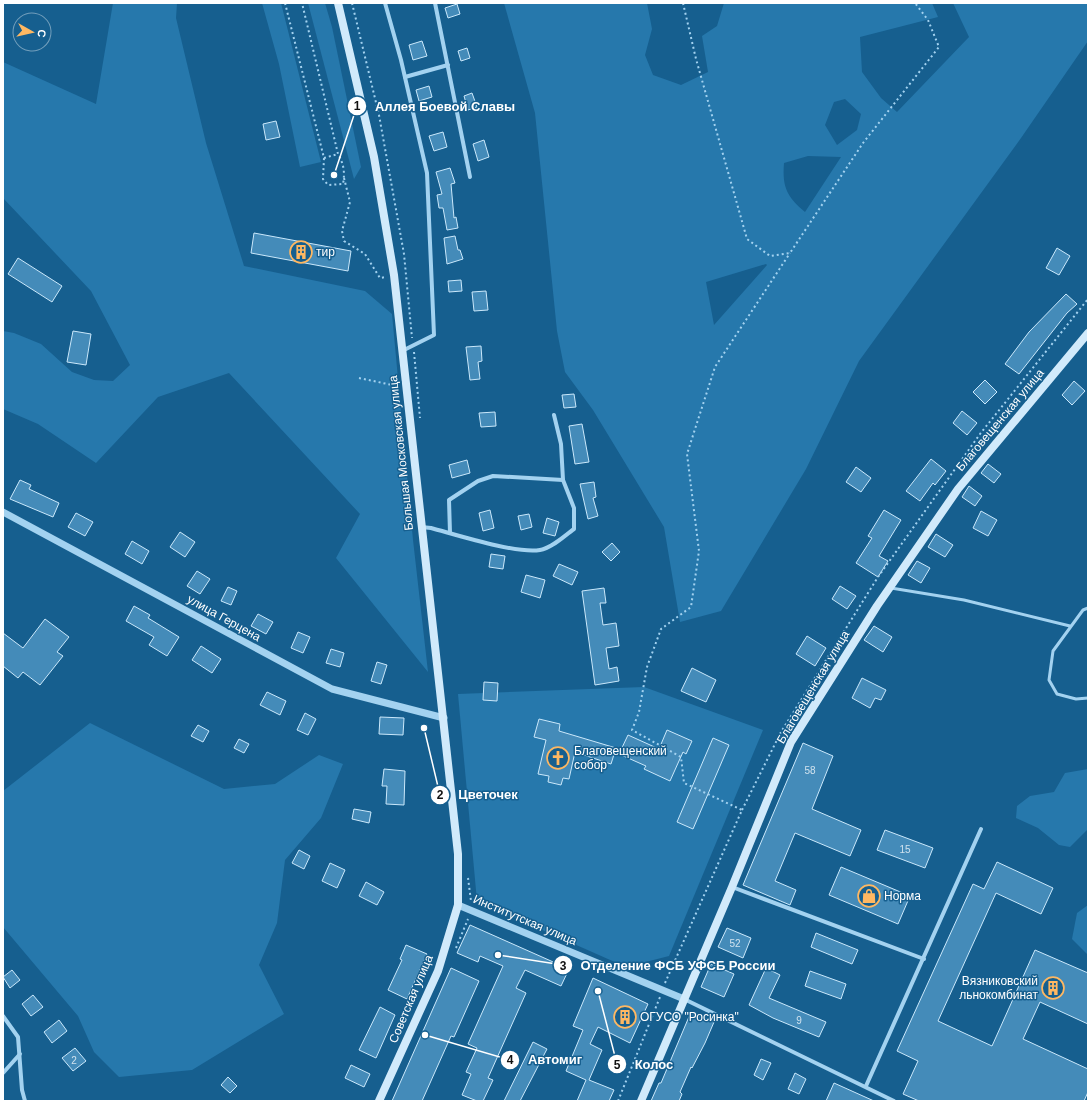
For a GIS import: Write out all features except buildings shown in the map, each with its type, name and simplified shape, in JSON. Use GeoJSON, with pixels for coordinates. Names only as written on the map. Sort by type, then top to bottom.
{"type":"FeatureCollection","features":[{"type":"Feature","properties":{"kind":"main road","name":"Большая Московская улица"},"geometry":{"type":"LineString","coordinates":[[338,3],[374,157],[394,276],[458,854],[458,905]]}},
{"type":"Feature","properties":{"kind":"main road","name":"Благовещенская улица"},"geometry":{"type":"LineString","coordinates":[[641,1101],[732,887],[791,742],[890,588],[958,489],[1088,333]]}},
{"type":"Feature","properties":{"kind":"main road","name":"Советская улица"},"geometry":{"type":"LineString","coordinates":[[379,1101],[438,970],[458,905]]}},
{"type":"Feature","properties":{"kind":"street"},"geometry":{"type":"LineString","coordinates":[[385,3],[405,76],[427,173],[434,335],[402,352]]}},
{"type":"Feature","properties":{"kind":"street"},"geometry":{"type":"LineString","coordinates":[[435,3],[470,177]]}},
{"type":"Feature","properties":{"kind":"street"},"geometry":{"type":"LineString","coordinates":[[405,76],[448,65]]}},
{"type":"Feature","properties":{"kind":"street"},"geometry":{"type":"LineString","coordinates":[[421,527],[450,532],[522,550],[541,550],[552,545],[574,529],[574,508],[563,480],[561,444],[554,415]]}},
{"type":"Feature","properties":{"kind":"street"},"geometry":{"type":"LineString","coordinates":[[450,532],[449,500],[478,481],[493,476],[563,480]]}},
{"type":"Feature","properties":{"kind":"street","name":"улица Герцена"},"geometry":{"type":"LineString","coordinates":[[3,512],[332,689],[444,718]]}},
{"type":"Feature","properties":{"kind":"street"},"geometry":{"type":"LineString","coordinates":[[866,1086],[924,959],[981,828]]}},
{"type":"Feature","properties":{"kind":"street"},"geometry":{"type":"LineString","coordinates":[[732,887],[924,959]]}},
{"type":"Feature","properties":{"kind":"street","name":"Институтская улица"},"geometry":{"type":"LineString","coordinates":[[458,905],[684,999],[866,1086],[894,1101]]}},
{"type":"Feature","properties":{"kind":"street"},"geometry":{"type":"LineString","coordinates":[[3,1016],[18,1037],[22,1090],[26,1101]]}},
{"type":"Feature","properties":{"kind":"street"},"geometry":{"type":"LineString","coordinates":[[3,1073],[20,1053]]}},
{"type":"Feature","properties":{"kind":"lane"},"geometry":{"type":"LineString","coordinates":[[890,588],[964,600],[1070,626]]}},
{"type":"Feature","properties":{"kind":"lane"},"geometry":{"type":"LineString","coordinates":[[1088,608],[1083,610],[1053,651],[1049,680],[1057,694],[1076,699],[1088,698]]}},
{"type":"Feature","properties":{"kind":"path"},"geometry":{"type":"LineString","coordinates":[[285,3],[324,158],[323,179],[328,185],[343,184],[344,176]]}},
{"type":"Feature","properties":{"kind":"path"},"geometry":{"type":"LineString","coordinates":[[302,3],[338,154],[342,160],[350,202],[342,231],[344,241],[365,254],[380,278],[406,274]]}},
{"type":"Feature","properties":{"kind":"path"},"geometry":{"type":"LineString","coordinates":[[683,3],[696,59],[747,239],[770,256],[790,253]]}},
{"type":"Feature","properties":{"kind":"path"},"geometry":{"type":"LineString","coordinates":[[618,1101],[662,990],[742,810],[684,783],[681,757],[632,730],[639,712],[647,667],[661,628],[691,607],[699,551],[687,454],[715,367],[863,143],[939,47],[928,20],[915,3]]}},
{"type":"Feature","properties":{"kind":"path"},"geometry":{"type":"LineString","coordinates":[[324,158],[338,154]]}},
{"type":"Feature","properties":{"kind":"path"},"geometry":{"type":"LineString","coordinates":[[358,378],[406,388]]}},
{"type":"Feature","properties":{"kind":"shaded area"},"geometry":{"type":"Polygon","coordinates":[[[113,3],[177,3],[176,18],[206,143],[244,266],[365,291],[392,314],[413,540],[428,672],[336,558],[360,514],[229,373],[158,397],[96,463],[38,424],[3,409],[3,331],[14,333],[41,344],[72,372],[94,380],[113,381],[130,365],[91,291],[3,198],[3,62],[96,104],[113,3]]]}},
{"type":"Feature","properties":{"kind":"shaded area"},"geometry":{"type":"Polygon","coordinates":[[[262,3],[281,3],[321,162],[300,167],[279,64],[262,3]]]}},
{"type":"Feature","properties":{"kind":"shaded area"},"geometry":{"type":"Polygon","coordinates":[[[308,3],[325,3],[332,27],[361,167],[354,179],[308,3]]]}},
{"type":"Feature","properties":{"kind":"shaded area"},"geometry":{"type":"Polygon","coordinates":[[[504,3],[647,3],[652,29],[645,55],[653,75],[681,85],[708,72],[702,36],[717,26],[724,3],[932,3],[938,17],[860,37],[862,72],[881,98],[897,112],[969,37],[953,3],[1088,3],[1088,41],[1021,138],[859,361],[806,469],[721,611],[680,622],[664,527],[593,410],[565,372],[557,331],[535,113],[504,3]],[[845,99],[834,102],[825,125],[837,145],[857,130],[861,114],[845,99]],[[808,156],[784,163],[784,179],[787,191],[799,207],[805,212],[841,157],[808,156]],[[766,264],[706,282],[714,325],[767,265],[766,264]]]}},
{"type":"Feature","properties":{"kind":"shaded area"},"geometry":{"type":"Polygon","coordinates":[[[644,687],[763,730],[669,956],[626,967],[477,901],[458,694],[644,687]]]}},
{"type":"Feature","properties":{"kind":"shaded area"},"geometry":{"type":"Polygon","coordinates":[[[90,723],[224,789],[275,784],[319,755],[343,764],[321,818],[285,860],[277,923],[259,965],[284,1014],[192,1070],[119,1077],[94,1052],[78,1016],[3,927],[3,791],[90,723]]]}},
{"type":"Feature","properties":{"kind":"shaded area"},"geometry":{"type":"Polygon","coordinates":[[[1088,769],[1088,829],[1070,847],[1059,845],[1038,828],[1016,818],[1017,806],[1030,796],[1054,792],[1065,773],[1088,769]]]}},
{"type":"Feature","properties":{"kind":"shaded area"},"geometry":{"type":"Polygon","coordinates":[[[1088,905],[1088,955],[1072,939],[1077,913],[1088,905]]]}},
{"type":"Feature","properties":{"kind":"place","name":"Аллея Боевой Славы"},"geometry":{"type":"Point","coordinates":[334,175]}},
{"type":"Feature","properties":{"kind":"place","name":"тир"},"geometry":{"type":"Point","coordinates":[301,252]}},
{"type":"Feature","properties":{"kind":"place","name":"Цветочек"},"geometry":{"type":"Point","coordinates":[424,728]}},
{"type":"Feature","properties":{"kind":"place","name":"Благовещенский собор"},"geometry":{"type":"Point","coordinates":[558,758]}},
{"type":"Feature","properties":{"kind":"place","name":"Норма"},"geometry":{"type":"Point","coordinates":[869,896]}},
{"type":"Feature","properties":{"kind":"place","name":"Отделение ФСБ УФСБ России"},"geometry":{"type":"Point","coordinates":[498,955]}},
{"type":"Feature","properties":{"kind":"place","name":"Вязниковский льнокомбинат"},"geometry":{"type":"Point","coordinates":[1053,988]}},
{"type":"Feature","properties":{"kind":"place","name":"Колос"},"geometry":{"type":"Point","coordinates":[598,991]}},
{"type":"Feature","properties":{"kind":"place","name":"ОГУСО \"Росинка\""},"geometry":{"type":"Point","coordinates":[625,1017]}},
{"type":"Feature","properties":{"kind":"place","name":"Автомиг"},"geometry":{"type":"Point","coordinates":[425,1035]}}]}
